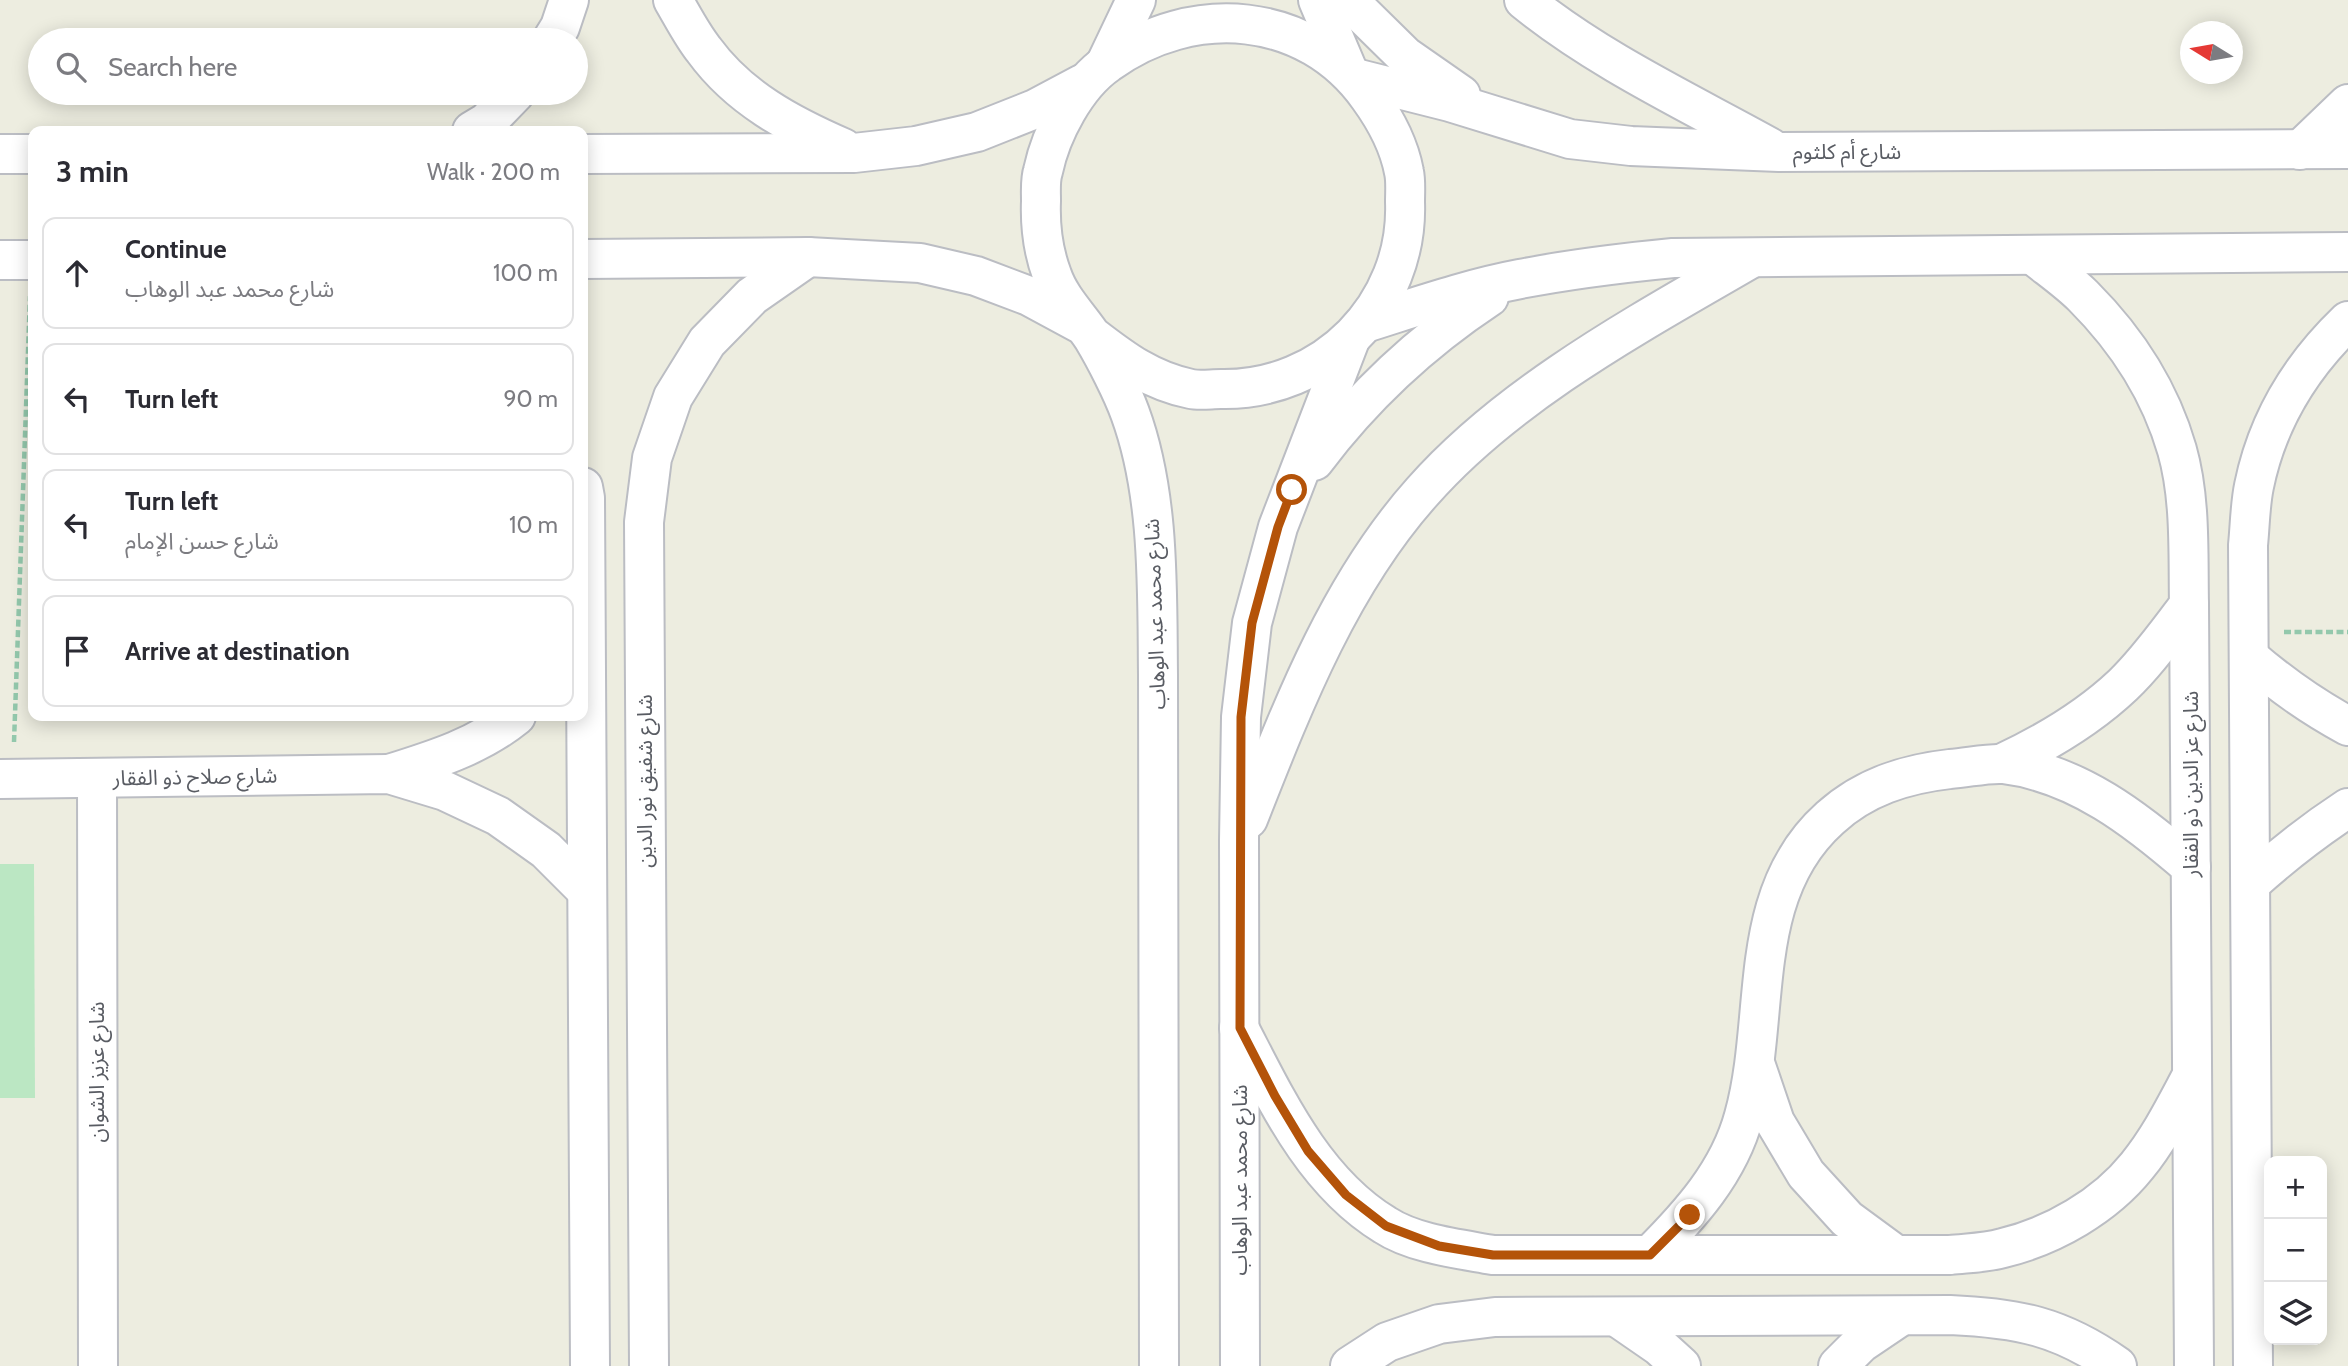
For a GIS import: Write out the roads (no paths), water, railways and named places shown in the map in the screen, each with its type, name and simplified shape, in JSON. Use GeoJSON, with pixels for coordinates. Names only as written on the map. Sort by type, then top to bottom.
{"type":"FeatureCollection","features":[{"type":"Feature","properties":{"kind":"street"},"geometry":{"type":"LineString","coordinates":[[559,28],[569,0]]}},
{"type":"Feature","properties":{"kind":"street"},"geometry":{"type":"LineString","coordinates":[[673,0],[704,51],[747,95],[798,129],[854,153]]}},
{"type":"Feature","properties":{"kind":"street"},"geometry":{"type":"LineString","coordinates":[[1098,71],[1136,0]]}},
{"type":"Feature","properties":{"kind":"street"},"geometry":{"type":"LineString","coordinates":[[1318,0],[1352,74],[1386,121],[1404,172],[1406,226],[1393,278],[1358,332]]}},
{"type":"Feature","properties":{"kind":"street"},"geometry":{"type":"LineString","coordinates":[[1348,0],[1405,56],[1455,92],[1509,122]]}},
{"type":"Feature","properties":{"kind":"street"},"geometry":{"type":"LineString","coordinates":[[1524,0],[1548,20],[1626,68],[1779,152]]}},
{"type":"Feature","properties":{"kind":"street"},"geometry":{"type":"LineString","coordinates":[[588,154],[854,153],[916,146],[977,132],[1035,109],[1152,36],[1203,23],[1255,24],[1292,36],[1305,41],[1352,74]]}},
{"type":"Feature","properties":{"kind":"street","name":"شارع محمد عبد الوهاب"},"geometry":{"type":"LineString","coordinates":[[1098,71],[1059,123],[1042,173],[1040,226],[1052,277],[1085,329],[1130,412],[1151,494],[1156,561],[1158,675],[1159,1366]]}},
{"type":"Feature","properties":{"kind":"street","name":"شارع أم كلثوم"},"geometry":{"type":"LineString","coordinates":[[1352,74],[1570,139],[1631,146],[1779,152],[2348,149]]}},
{"type":"Feature","properties":{"kind":"street"},"geometry":{"type":"LineString","coordinates":[[2300,150],[2348,104]]}},
{"type":"Feature","properties":{"kind":"street"},"geometry":{"type":"LineString","coordinates":[[480,126],[503,105]]}},
{"type":"Feature","properties":{"kind":"street"},"geometry":{"type":"LineString","coordinates":[[0,154],[28,154]]}},
{"type":"Feature","properties":{"kind":"street"},"geometry":{"type":"LineString","coordinates":[[588,259],[808,257],[920,263],[976,276],[1029,296],[1085,329],[1137,370],[1192,389],[1248,390],[1303,373],[1358,332],[1441,299],[1517,279],[1595,266],[1673,258],[2348,252]]}},
{"type":"Feature","properties":{"kind":"street","name":"شارع عز الدين ذو الفقار"},"geometry":{"type":"LineString","coordinates":[[2033,256],[2081,294],[2123,340],[2155,393],[2177,451],[2187,510],[2194,1366]]}},
{"type":"Feature","properties":{"kind":"street","name":"شارع شفيق نور الدين"},"geometry":{"type":"LineString","coordinates":[[649,1351],[643,522],[652,458],[673,397],[707,342],[752,296],[808,257]]}},
{"type":"Feature","properties":{"kind":"street"},"geometry":{"type":"LineString","coordinates":[[1239,840],[1291,710],[1328,634],[1370,560],[1421,492],[1482,432],[1550,382],[1650,317],[1753,258]]}},
{"type":"Feature","properties":{"kind":"street"},"geometry":{"type":"LineString","coordinates":[[1292,490],[1339,428],[1392,372],[1452,322],[1517,279]]}},
{"type":"Feature","properties":{"kind":"street"},"geometry":{"type":"LineString","coordinates":[[2253,1366],[2248,545],[2254,487],[2270,430],[2297,379],[2348,321]]}},
{"type":"Feature","properties":{"kind":"street","name":"شارع محمد عبد الوهاب"},"geometry":{"type":"LineString","coordinates":[[1240,1366],[1241,717],[1252,623],[1278,527],[1358,332]]}},
{"type":"Feature","properties":{"kind":"street"},"geometry":{"type":"LineString","coordinates":[[2001,764],[2046,743],[2087,716],[2125,684],[2189,605]]}},
{"type":"Feature","properties":{"kind":"street"},"geometry":{"type":"LineString","coordinates":[[2249,645],[2279,684],[2348,726]]}},
{"type":"Feature","properties":{"kind":"street","name":"شارع صلاح ذو الفقار"},"geometry":{"type":"LineString","coordinates":[[389,775],[446,756],[500,729],[510,721]]}},
{"type":"Feature","properties":{"kind":"street"},"geometry":{"type":"LineString","coordinates":[[586,721],[590,1352],[649,1351]]}},
{"type":"Feature","properties":{"kind":"street"},"geometry":{"type":"LineString","coordinates":[[1650,1255],[1690,1215],[1722,1169],[1744,1118],[1755,1064],[1765,959],[1773,910],[1789,868],[1815,831],[1848,801],[1889,781],[1932,771],[2001,764],[2043,774],[2083,789],[2121,810],[2191,867]]}},
{"type":"Feature","properties":{"kind":"street","name":"شارع صلاح ذو الفقار"},"geometry":{"type":"LineString","coordinates":[[7,779],[389,775],[445,791],[498,816],[546,850],[587,891]]}},
{"type":"Feature","properties":{"kind":"street","name":"شارع عزيز الشوان"},"geometry":{"type":"LineString","coordinates":[[97,778],[98,1366]]}},
{"type":"Feature","properties":{"kind":"street"},"geometry":{"type":"LineString","coordinates":[[2251,883],[2282,855],[2348,808]]}},
{"type":"Feature","properties":{"kind":"street"},"geometry":{"type":"LineString","coordinates":[[1240,1028],[1275,1096],[1308,1151],[1346,1195],[1386,1226],[1439,1246],[1493,1255],[1950,1255],[2002,1249],[2053,1231],[2098,1203],[2137,1167],[2166,1123],[2192,1074]]}},
{"type":"Feature","properties":{"kind":"street"},"geometry":{"type":"LineString","coordinates":[[1755,1064],[1775,1122],[1807,1174],[1847,1219],[1896,1255]]}},
{"type":"Feature","properties":{"kind":"street"},"geometry":{"type":"LineString","coordinates":[[1838,1366],[1861,1343],[1901,1316]]}},
{"type":"Feature","properties":{"kind":"street"},"geometry":{"type":"LineString","coordinates":[[1350,1366],[1387,1342],[1439,1324],[1495,1317],[1901,1316],[1998,1317],[2021,1322],[2045,1328],[2089,1347],[2117,1366]]}},
{"type":"Feature","properties":{"kind":"street"},"geometry":{"type":"LineString","coordinates":[[1617,1317],[1681,1366]]}}]}
